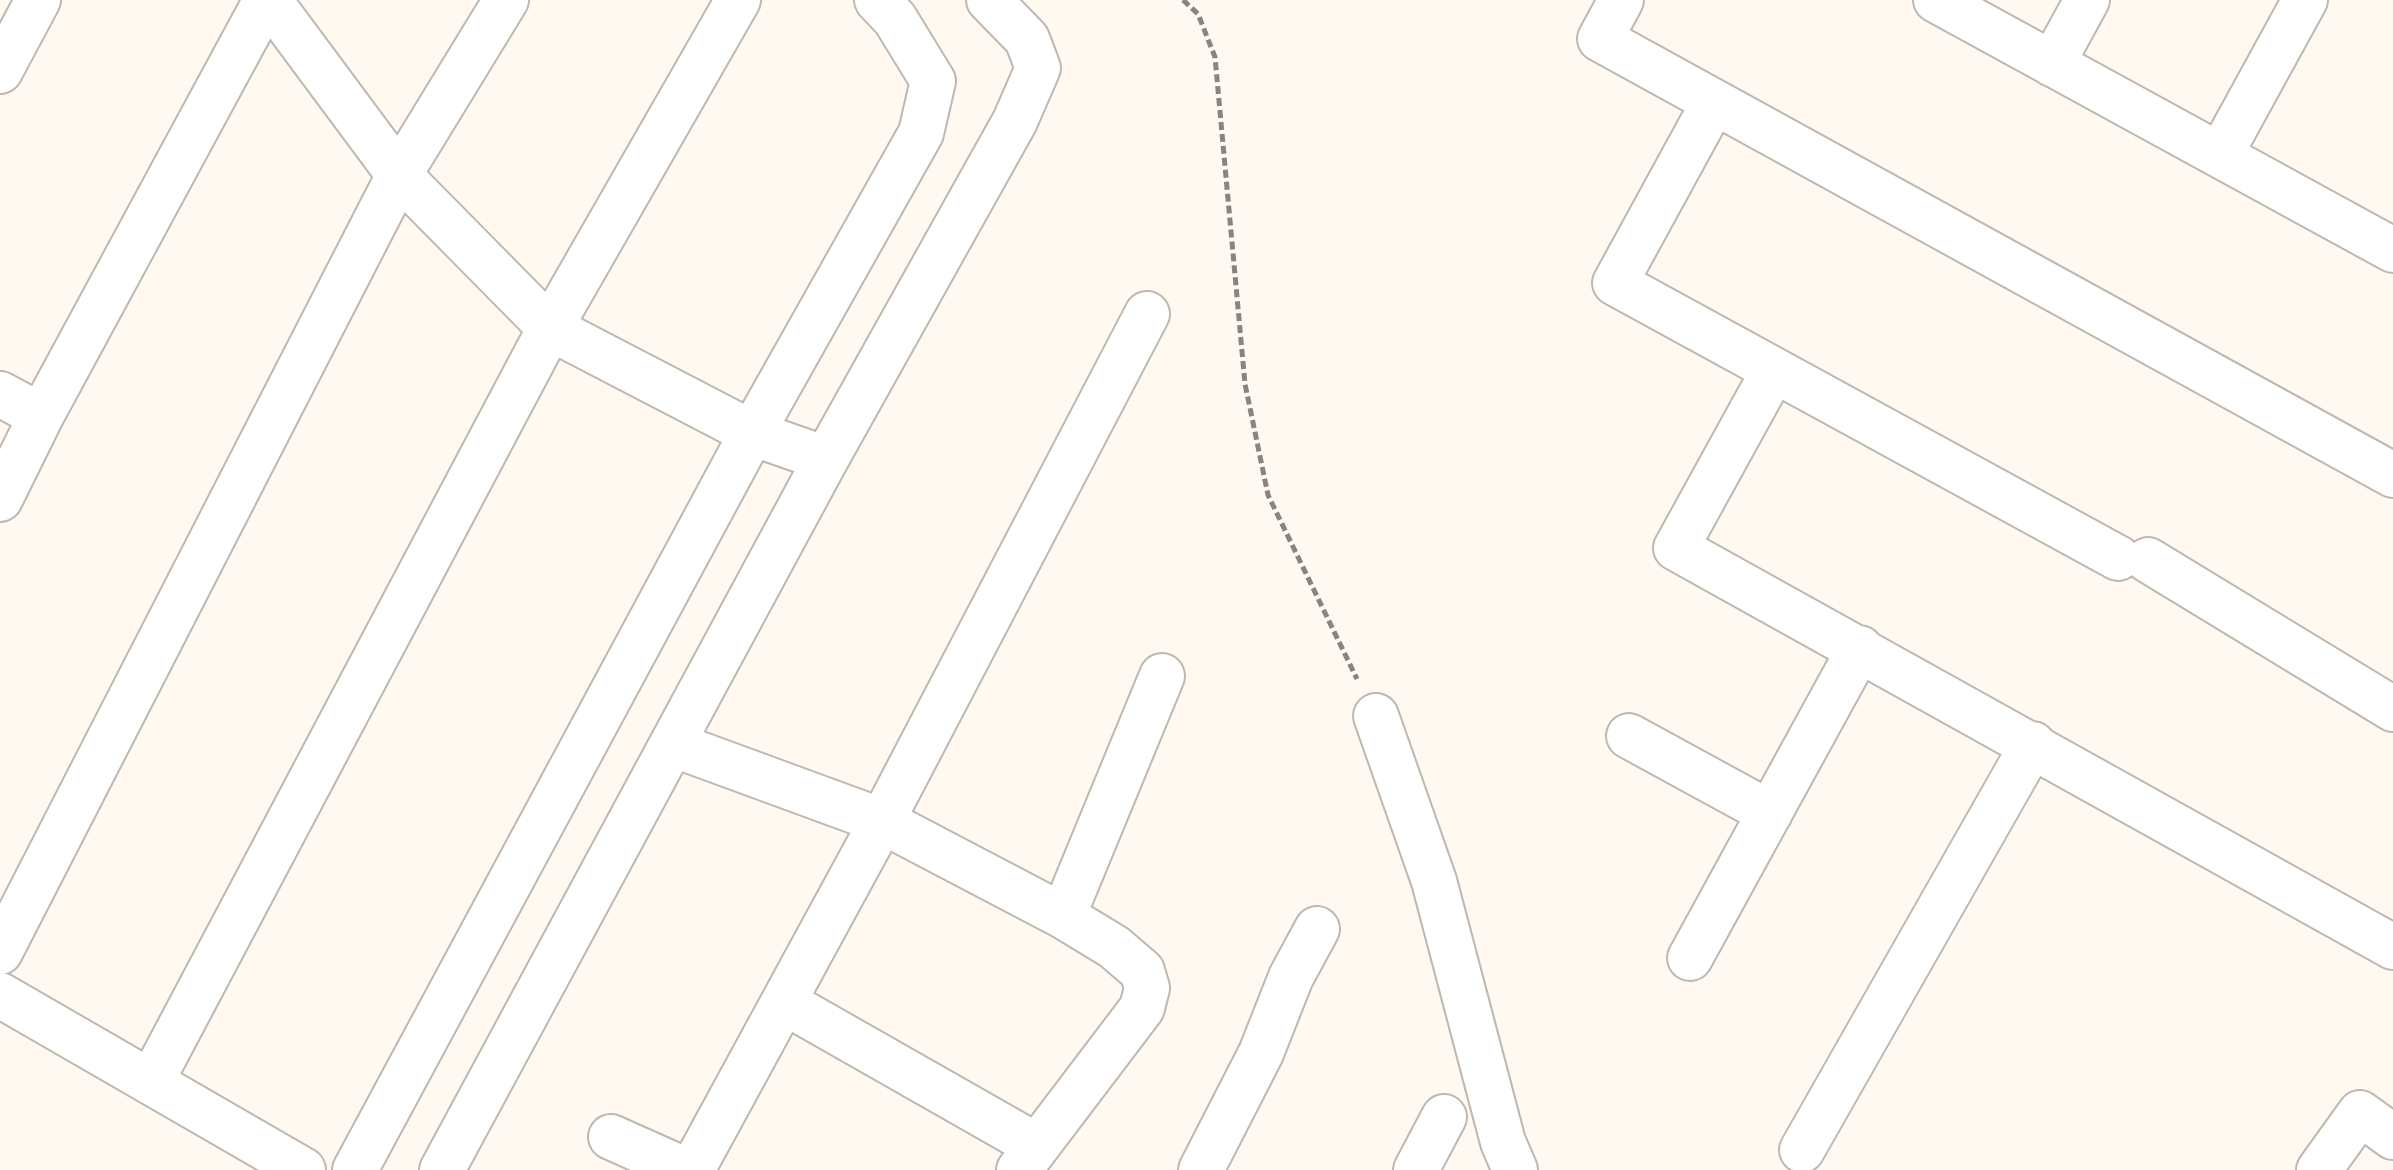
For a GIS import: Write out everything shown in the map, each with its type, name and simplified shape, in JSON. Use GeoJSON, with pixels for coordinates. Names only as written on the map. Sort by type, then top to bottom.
{"type":"FeatureCollection","features":[{"type":"Feature","properties":{"kind":"street"},"geometry":{"type":"LineString","coordinates":[[0,71],[38,0]]}},
{"type":"Feature","properties":{"kind":"street"},"geometry":{"type":"LineString","coordinates":[[0,499],[41,416],[267,0],[399,175],[550,328],[752,433],[826,459]]}},
{"type":"Feature","properties":{"kind":"street"},"geometry":{"type":"LineString","coordinates":[[0,952],[399,175],[506,0]]}},
{"type":"Feature","properties":{"kind":"street"},"geometry":{"type":"LineString","coordinates":[[152,1080],[550,328],[738,0]]}},
{"type":"Feature","properties":{"kind":"street"},"geometry":{"type":"LineString","coordinates":[[355,1170],[752,433],[921,133],[933,81],[895,19],[877,0]]}},
{"type":"Feature","properties":{"kind":"street"},"geometry":{"type":"LineString","coordinates":[[442,1170],[826,459],[991,169],[1038,68],[1027,39],[989,0]]}},
{"type":"Feature","properties":{"kind":"street"},"geometry":{"type":"LineString","coordinates":[[1621,0],[1600,39],[2393,475]]}},
{"type":"Feature","properties":{"kind":"street"},"geometry":{"type":"LineString","coordinates":[[1936,0],[2392,248]]}},
{"type":"Feature","properties":{"kind":"street"},"geometry":{"type":"LineString","coordinates":[[2052,64],[2087,0]]}},
{"type":"Feature","properties":{"kind":"street"},"geometry":{"type":"LineString","coordinates":[[2220,155],[2305,0]]}},
{"type":"Feature","properties":{"kind":"street"},"geometry":{"type":"LineString","coordinates":[[1714,102],[1615,283],[2133,559],[2393,709]]}},
{"type":"Feature","properties":{"kind":"street"},"geometry":{"type":"LineString","coordinates":[[692,1170],[882,821],[1147,314]]}},
{"type":"Feature","properties":{"kind":"street"},"geometry":{"type":"LineString","coordinates":[[1774,370],[1676,548],[2393,947]]}},
{"type":"Feature","properties":{"kind":"street"},"geometry":{"type":"LineString","coordinates":[[0,394],[41,416]]}},
{"type":"Feature","properties":{"kind":"street"},"geometry":{"type":"LineString","coordinates":[[1690,958],[1860,648]]}},
{"type":"Feature","properties":{"kind":"street"},"geometry":{"type":"LineString","coordinates":[[1063,916],[1162,676]]}},
{"type":"Feature","properties":{"kind":"street"},"geometry":{"type":"LineString","coordinates":[[1376,716],[1434,881],[1503,1142],[1515,1170]]}},
{"type":"Feature","properties":{"kind":"street"},"geometry":{"type":"LineString","coordinates":[[1629,736],[1770,813]]}},
{"type":"Feature","properties":{"kind":"street"},"geometry":{"type":"LineString","coordinates":[[672,744],[882,821],[1063,916],[1127,957],[1146,978],[1147,988],[1142,1008],[1028,1158],[784,1002]]}},
{"type":"Feature","properties":{"kind":"street"},"geometry":{"type":"LineString","coordinates":[[1802,1150],[2033,744]]}},
{"type":"Feature","properties":{"kind":"street"},"geometry":{"type":"LineString","coordinates":[[1201,1170],[1261,1053],[1291,977],[1317,929]]}},
{"type":"Feature","properties":{"kind":"street"},"geometry":{"type":"LineString","coordinates":[[0,995],[152,1080],[303,1170]]}},
{"type":"Feature","properties":{"kind":"street"},"geometry":{"type":"LineString","coordinates":[[2319,1170],[2360,1113],[2393,1137]]}},
{"type":"Feature","properties":{"kind":"street"},"geometry":{"type":"LineString","coordinates":[[1416,1170],[1444,1117]]}},
{"type":"Feature","properties":{"kind":"street"},"geometry":{"type":"LineString","coordinates":[[611,1137],[685,1170]]}},
{"type":"Feature","properties":{"kind":"path"},"geometry":{"type":"LineString","coordinates":[[1183,0],[1198,14],[1215,57],[1245,384],[1268,495],[1376,716]]}}]}
